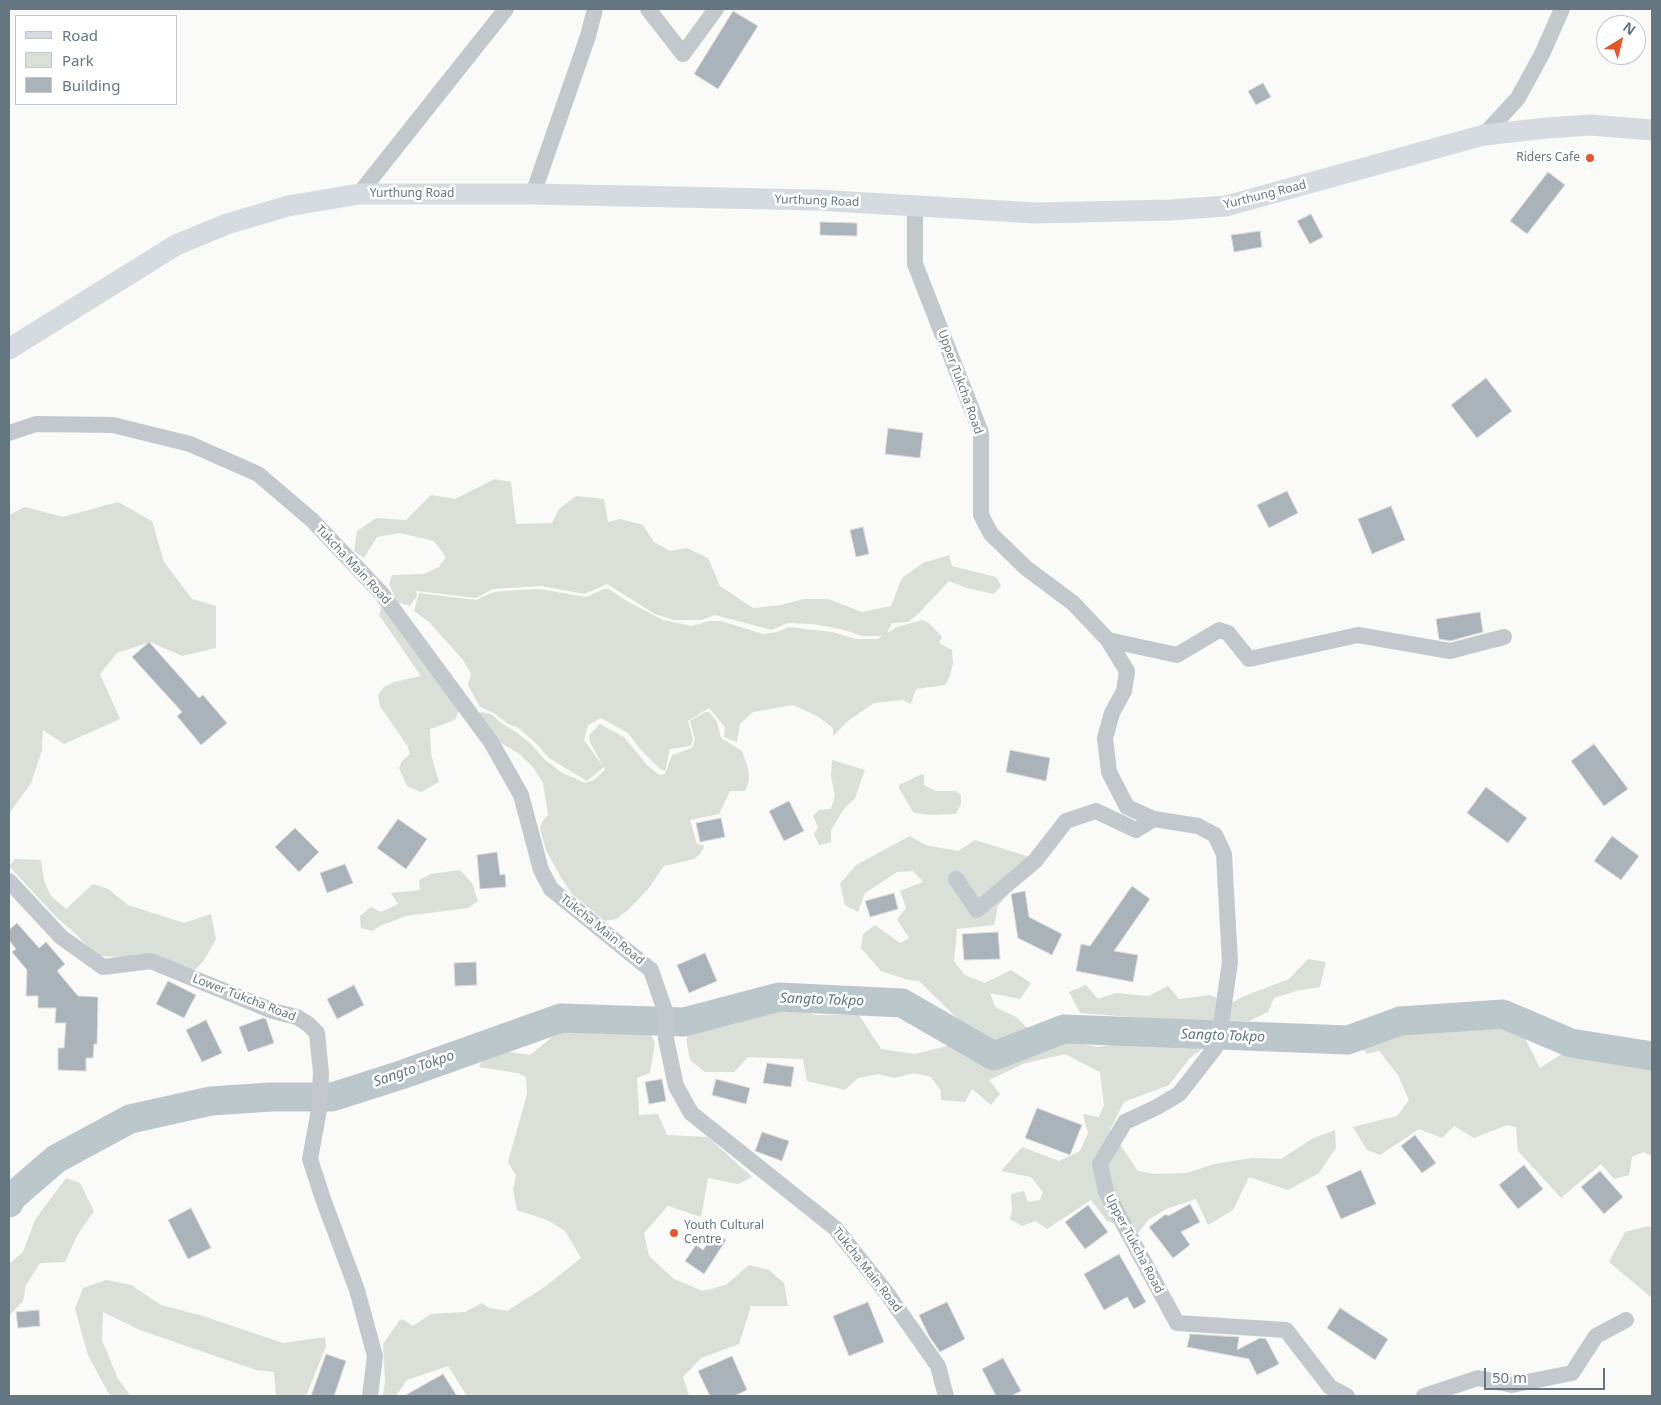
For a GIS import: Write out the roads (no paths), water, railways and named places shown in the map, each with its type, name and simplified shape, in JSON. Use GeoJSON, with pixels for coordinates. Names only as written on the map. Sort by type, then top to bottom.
{"type":"FeatureCollection","features":[{"type":"Feature","properties":{"kind":"main road","name":"Yurthung Road"},"geometry":{"type":"LineString","coordinates":[[9,349],[176,245],[227,224],[288,206],[359,194],[532,194],[816,200],[1036,213],[1171,210],[1226,206],[1484,135],[1590,125],[1652,130]]}},
{"type":"Feature","properties":{"kind":"street"},"geometry":{"type":"LineString","coordinates":[[359,194],[506,9]]}},
{"type":"Feature","properties":{"kind":"street"},"geometry":{"type":"LineString","coordinates":[[532,194],[588,36],[595,9]]}},
{"type":"Feature","properties":{"kind":"street"},"geometry":{"type":"LineString","coordinates":[[648,9],[683,54],[716,9]]}},
{"type":"Feature","properties":{"kind":"street"},"geometry":{"type":"LineString","coordinates":[[1484,135],[1518,98],[1542,54],[1562,9]]}},
{"type":"Feature","properties":{"kind":"street","name":"Upper Tukcha Road"},"geometry":{"type":"LineString","coordinates":[[915,206],[915,264],[981,433],[981,515],[991,534],[1026,568],[1073,603],[1108,640],[1127,671],[1124,691],[1112,713],[1105,738],[1109,772],[1127,807],[1154,819],[1198,826],[1215,835],[1224,854],[1230,962],[1222,1018],[1215,1048],[1180,1094],[1125,1122],[1100,1164],[1106,1192],[1176,1322],[1286,1330],[1330,1387],[1347,1396]]}},
{"type":"Feature","properties":{"kind":"street","name":"Tukcha Main Road"},"geometry":{"type":"LineString","coordinates":[[9,433],[36,424],[114,425],[190,444],[258,474],[298,509],[382,594],[491,742],[521,795],[541,870],[552,889],[650,970],[665,1012],[666,1039],[676,1086],[691,1112],[835,1228],[886,1292],[938,1366],[946,1396]]}},
{"type":"Feature","properties":{"kind":"street"},"geometry":{"type":"LineString","coordinates":[[1108,640],[1177,655],[1219,630],[1228,633],[1249,659],[1358,635],[1450,651],[1504,637]]}},
{"type":"Feature","properties":{"kind":"street"},"geometry":{"type":"LineString","coordinates":[[956,879],[977,910],[1036,861],[1066,821],[1096,811],[1136,830],[1154,819]]}},
{"type":"Feature","properties":{"kind":"street","name":"Lower Tukcha Road"},"geometry":{"type":"LineString","coordinates":[[9,881],[61,937],[103,967],[151,961],[273,1011],[297,1017],[317,1033],[322,1073],[319,1110],[310,1158],[323,1199],[357,1290],[375,1356],[370,1396]]}},
{"type":"Feature","properties":{"kind":"street"},"geometry":{"type":"LineString","coordinates":[[1424,1396],[1478,1378],[1512,1385],[1572,1373],[1596,1336],[1626,1320]]}},
{"type":"Feature","properties":{"kind":"waterway","name":"Sangto Tokpo"},"geometry":{"type":"LineString","coordinates":[[9,1203],[12,1197],[56,1159],[130,1119],[211,1101],[271,1097],[332,1097],[401,1075],[561,1018],[684,1022],[779,997],[902,1003],[994,1056],[1064,1029],[1348,1040],[1400,1021],[1503,1014],[1571,1043],[1652,1056]]}},
{"type":"Feature","properties":{"kind":"place","name":"Riders Cafe"},"geometry":{"type":"Point","coordinates":[1590,158]}},
{"type":"Feature","properties":{"kind":"place","name":"Youth Cultural Centre"},"geometry":{"type":"Point","coordinates":[674,1233]}}]}
